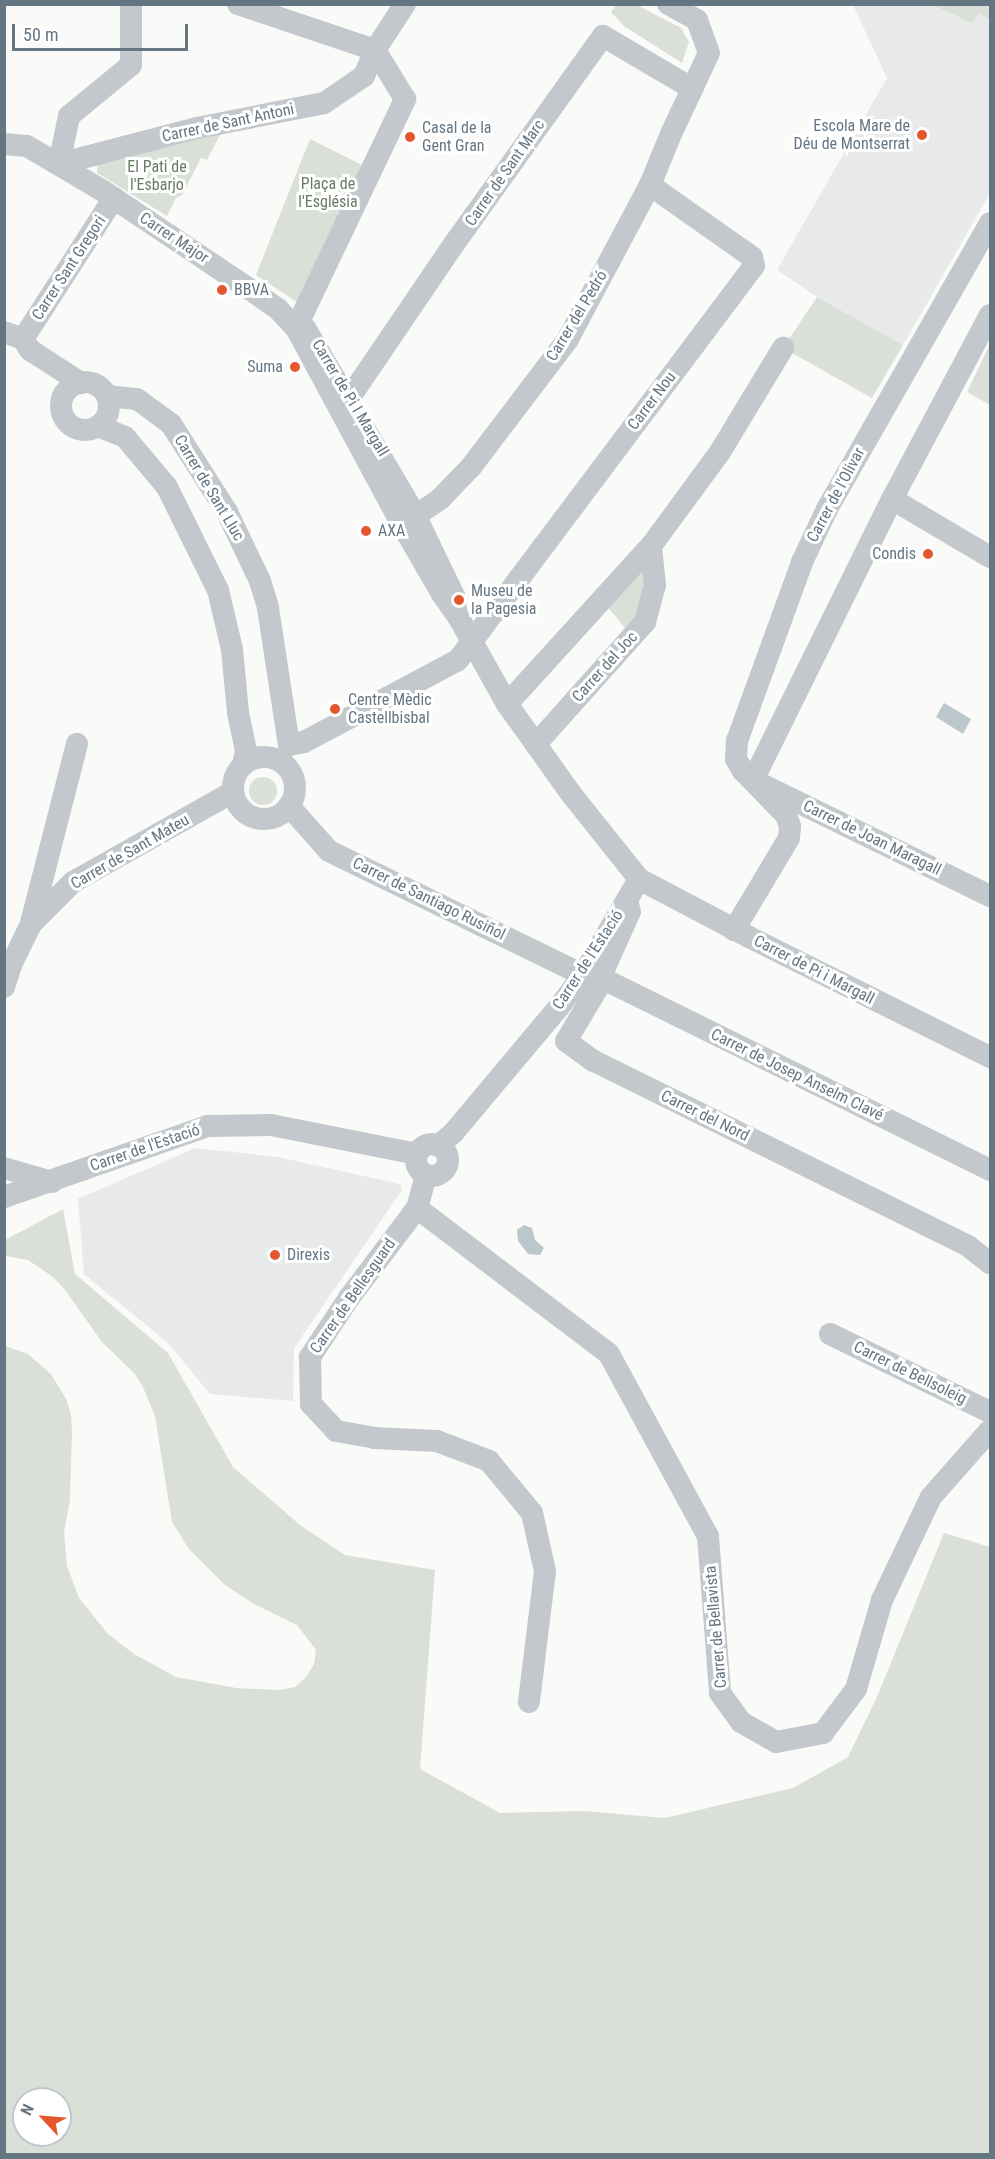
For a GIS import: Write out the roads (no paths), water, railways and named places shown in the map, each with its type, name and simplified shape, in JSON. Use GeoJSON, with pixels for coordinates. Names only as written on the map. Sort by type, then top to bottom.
{"type":"FeatureCollection","features":[{"type":"Feature","properties":{"kind":"street"},"geometry":{"type":"LineString","coordinates":[[59,164],[69,116],[131,64],[131,4]]}},
{"type":"Feature","properties":{"kind":"street"},"geometry":{"type":"LineString","coordinates":[[238,4],[375,50],[405,99],[369,180],[296,328]]}},
{"type":"Feature","properties":{"kind":"street","name":"Carrer de Sant Antoni"},"geometry":{"type":"LineString","coordinates":[[59,164],[197,128],[324,103],[364,76],[375,50],[405,4]]}},
{"type":"Feature","properties":{"kind":"street","name":"Carrer del Pedró"},"geometry":{"type":"LineString","coordinates":[[418,514],[440,499],[471,467],[568,339],[650,185],[709,53],[697,20],[668,4]]}},
{"type":"Feature","properties":{"kind":"street","name":"Carrer de Sant Marc"},"geometry":{"type":"LineString","coordinates":[[350,397],[454,244],[603,36],[693,89]]}},
{"type":"Feature","properties":{"kind":"street","name":"Carrer Major"},"geometry":{"type":"LineString","coordinates":[[4,144],[27,146],[114,198],[168,237],[278,309],[296,328]]}},
{"type":"Feature","properties":{"kind":"street","name":"Carrer Nou"},"geometry":{"type":"LineString","coordinates":[[282,752],[458,660],[754,266],[752,257],[650,185]]}},
{"type":"Feature","properties":{"kind":"street","name":"Carrer Sant Gregori"},"geometry":{"type":"LineString","coordinates":[[81,382],[30,350],[14,335],[114,198]]}},
{"type":"Feature","properties":{"kind":"street","name":"Carrer de l'Olivar"},"geometry":{"type":"LineString","coordinates":[[734,930],[789,838],[790,826],[786,815],[743,771],[736,759],[738,741],[802,562],[827,509],[990,224]]}},
{"type":"Feature","properties":{"kind":"street"},"geometry":{"type":"LineString","coordinates":[[753,780],[892,499],[990,315]]}},
{"type":"Feature","properties":{"kind":"street","name":"Carrer de Pi I Margall"},"geometry":{"type":"LineString","coordinates":[[460,620],[457,595],[418,514],[308,327],[296,328],[401,523],[442,594],[460,620],[507,704],[634,887]]}},
{"type":"Feature","properties":{"kind":"street"},"geometry":{"type":"LineString","coordinates":[[507,704],[651,546],[720,452],[783,348]]}},
{"type":"Feature","properties":{"kind":"street"},"geometry":{"type":"LineString","coordinates":[[98,426],[106,417],[109,408],[107,396],[99,387],[81,382],[65,392],[61,402],[62,413],[67,423],[78,430],[98,426],[124,437],[167,487],[187,523],[218,590],[232,649],[238,713],[246,751],[243,765],[237,773],[233,792],[243,810],[251,816],[272,818],[289,806],[295,788],[294,779],[283,763],[282,752],[258,757],[243,765]]}},
{"type":"Feature","properties":{"kind":"street","name":"Carrer de Sant Lluc"},"geometry":{"type":"LineString","coordinates":[[107,396],[137,399],[171,424],[227,512],[260,581],[268,608],[282,752]]}},
{"type":"Feature","properties":{"kind":"street"},"geometry":{"type":"LineString","coordinates":[[892,499],[990,556]]}},
{"type":"Feature","properties":{"kind":"street","name":"Carrer del Joc"},"geometry":{"type":"LineString","coordinates":[[536,744],[645,622],[654,585],[651,546]]}},
{"type":"Feature","properties":{"kind":"street"},"geometry":{"type":"LineString","coordinates":[[31,924],[77,744]]}},
{"type":"Feature","properties":{"kind":"street","name":"Carrer de Joan Maragall"},"geometry":{"type":"LineString","coordinates":[[753,780],[990,896]]}},
{"type":"Feature","properties":{"kind":"street","name":"Carrer de Sant Mateu"},"geometry":{"type":"LineString","coordinates":[[4,987],[11,965],[31,924],[73,882],[233,792]]}},
{"type":"Feature","properties":{"kind":"street","name":"Carrer de Santiago Rusiñol"},"geometry":{"type":"LineString","coordinates":[[289,806],[329,850],[593,977]]}},
{"type":"Feature","properties":{"kind":"street","name":"Carrer de Pi i Margall"},"geometry":{"type":"LineString","coordinates":[[634,887],[734,930],[990,1057]]}},
{"type":"Feature","properties":{"kind":"street","name":"Carrer de l'Estació"},"geometry":{"type":"LineString","coordinates":[[438,1146],[454,1132],[529,1043],[593,977],[634,887]]}},
{"type":"Feature","properties":{"kind":"street","name":"Carrer de Josep Anselm Clavé"},"geometry":{"type":"LineString","coordinates":[[593,977],[990,1170]]}},
{"type":"Feature","properties":{"kind":"street","name":"Carrer del Nord"},"geometry":{"type":"LineString","coordinates":[[593,977],[566,1041],[594,1061],[968,1246],[990,1263]]}},
{"type":"Feature","properties":{"kind":"street","name":"Carrer de l'Estació"},"geometry":{"type":"LineString","coordinates":[[4,1197],[208,1126],[271,1125],[417,1154]]}},
{"type":"Feature","properties":{"kind":"street"},"geometry":{"type":"LineString","coordinates":[[426,1146],[438,1146],[445,1152],[446,1166],[439,1174],[426,1175],[417,1167],[417,1154],[426,1146]]}},
{"type":"Feature","properties":{"kind":"street"},"geometry":{"type":"LineString","coordinates":[[4,1168],[52,1182]]}},
{"type":"Feature","properties":{"kind":"street","name":"Carrer de Bellesguard"},"geometry":{"type":"LineString","coordinates":[[426,1175],[417,1208],[349,1298],[310,1357],[311,1404],[336,1431],[374,1438],[437,1440],[489,1461],[532,1513],[545,1571],[529,1702]]}},
{"type":"Feature","properties":{"kind":"street","name":"Carrer de Bellavista"},"geometry":{"type":"LineString","coordinates":[[417,1208],[609,1354],[708,1536],[720,1693],[741,1722],[776,1742],[823,1733],[856,1689],[882,1600],[932,1497],[990,1430]]}},
{"type":"Feature","properties":{"kind":"street","name":"Carrer de Bellsoleig"},"geometry":{"type":"LineString","coordinates":[[830,1334],[990,1413]]}},
{"type":"Feature","properties":{"kind":"place","name":"Escola Mare de Déu de Montserrat"},"geometry":{"type":"Point","coordinates":[922,135]}},
{"type":"Feature","properties":{"kind":"place","name":"Casal de la Gent Gran"},"geometry":{"type":"Point","coordinates":[410,137]}},
{"type":"Feature","properties":{"kind":"place","name":"BBVA"},"geometry":{"type":"Point","coordinates":[222,290]}},
{"type":"Feature","properties":{"kind":"place","name":"Suma"},"geometry":{"type":"Point","coordinates":[295,367]}},
{"type":"Feature","properties":{"kind":"place","name":"AXA"},"geometry":{"type":"Point","coordinates":[366,531]}},
{"type":"Feature","properties":{"kind":"place","name":"Condis"},"geometry":{"type":"Point","coordinates":[928,554]}},
{"type":"Feature","properties":{"kind":"place","name":"Museu de la Pagesia"},"geometry":{"type":"Point","coordinates":[459,600]}},
{"type":"Feature","properties":{"kind":"place","name":"Centre Mèdic Castellbisbal"},"geometry":{"type":"Point","coordinates":[335,709]}},
{"type":"Feature","properties":{"kind":"place","name":"Direxis"},"geometry":{"type":"Point","coordinates":[275,1255]}},
{"type":"Feature","properties":{"kind":"park label","name":"El Pati de l'Esbarjo"},"geometry":{"type":"Point","coordinates":[157,176]}},
{"type":"Feature","properties":{"kind":"park label","name":"Plaça de l'Església"},"geometry":{"type":"Point","coordinates":[328,193]}}]}
